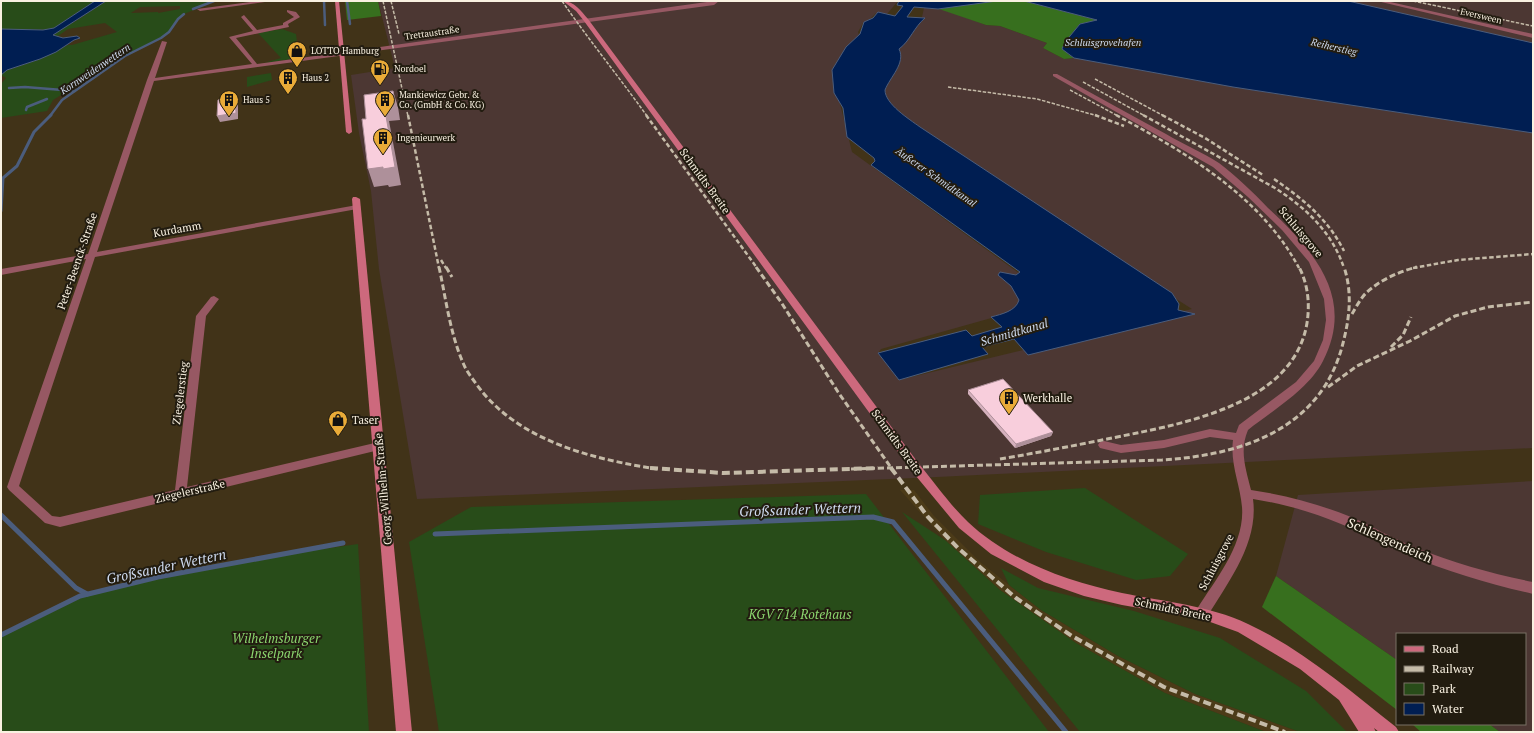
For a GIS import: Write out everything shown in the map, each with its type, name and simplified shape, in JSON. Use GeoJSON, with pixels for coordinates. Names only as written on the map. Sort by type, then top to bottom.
{"type":"FeatureCollection","features":[{"type":"Feature","properties":{"kind":"main road"},"geometry":{"type":"LineString","coordinates":[[337,1],[349,132]]}},
{"type":"Feature","properties":{"kind":"main road","name":"Schmidts Breite"},"geometry":{"type":"LineString","coordinates":[[565,1],[578,10],[586,20],[755,248],[914,467],[963,525],[995,550],[1049,578],[1092,592],[1202,613],[1243,628],[1305,664],[1391,732]]}},
{"type":"Feature","properties":{"kind":"main road","name":"Georg-Wilhelm-Straße"},"geometry":{"type":"LineString","coordinates":[[356,203],[404,732]]}},
{"type":"Feature","properties":{"kind":"main road","name":"Schmidts Breite"},"geometry":{"type":"LineString","coordinates":[[1340,692],[1368,732]]}},
{"type":"Feature","properties":{"kind":"street"},"geometry":{"type":"LineString","coordinates":[[200,10],[270,1]]}},
{"type":"Feature","properties":{"kind":"street","name":"Trettaustraße"},"geometry":{"type":"LineString","coordinates":[[150,80],[717,1]]}},
{"type":"Feature","properties":{"kind":"street","name":"Eversween"},"geometry":{"type":"LineString","coordinates":[[1380,1],[1533,36]]}},
{"type":"Feature","properties":{"kind":"street"},"geometry":{"type":"LineString","coordinates":[[256,66],[232,37],[287,26],[285,24],[297,17],[294,13],[289,11]]}},
{"type":"Feature","properties":{"kind":"street"},"geometry":{"type":"LineString","coordinates":[[244,17],[256,32]]}},
{"type":"Feature","properties":{"kind":"street","name":"Peter-Beenck-Straße"},"geometry":{"type":"LineString","coordinates":[[12,487],[164,42]]}},
{"type":"Feature","properties":{"kind":"street","name":"Schluisgrove"},"geometry":{"type":"LineString","coordinates":[[1055,75],[1216,165],[1251,194],[1285,228],[1313,261],[1329,300],[1331,320],[1328,340],[1318,362],[1300,384],[1243,428],[1238,437],[1237,449],[1239,463],[1248,494],[1248,520],[1243,543],[1202,613]]}},
{"type":"Feature","properties":{"kind":"street","name":"Kurdamm"},"geometry":{"type":"LineString","coordinates":[[1,272],[356,203]]}},
{"type":"Feature","properties":{"kind":"street","name":"Ziegelerstieg"},"geometry":{"type":"LineString","coordinates":[[181,493],[201,316],[214,299]]}},
{"type":"Feature","properties":{"kind":"street"},"geometry":{"type":"LineString","coordinates":[[1104,445],[1121,449],[1164,444],[1210,433],[1238,437]]}},
{"type":"Feature","properties":{"kind":"street","name":"Ziegelerstraße"},"geometry":{"type":"LineString","coordinates":[[12,487],[48,520],[60,522],[379,446]]}},
{"type":"Feature","properties":{"kind":"street","name":"Schlengendeich"},"geometry":{"type":"LineString","coordinates":[[1248,494],[1272,497],[1303,505],[1345,520],[1396,545],[1428,558],[1477,574],[1533,588]]}},
{"type":"Feature","properties":{"kind":"shaded area"},"geometry":{"type":"Polygon","coordinates":[[[378,1],[898,1],[887,14],[876,13],[863,23],[858,32],[859,35],[848,46],[836,63],[833,76],[852,152],[1038,287],[1030,307],[881,349],[878,353],[899,380],[1192,309],[920,135],[893,116],[874,69],[922,17],[924,8],[945,10],[986,25],[1000,26],[1047,43],[1043,48],[1064,59],[1074,58],[1233,87],[1533,133],[1533,448],[937,477],[417,499],[379,269],[371,191],[359,133],[351,75],[395,68],[378,1]]]}},
{"type":"Feature","properties":{"kind":"shaded area"},"geometry":{"type":"Polygon","coordinates":[[[1348,1],[1533,1],[1533,43],[1348,1]]]}},
{"type":"Feature","properties":{"kind":"shaded area"},"geometry":{"type":"Polygon","coordinates":[[[1533,481],[1533,732],[1500,732],[1490,725],[1526,725],[1526,633],[1396,633],[1396,659],[1276,576],[1298,495],[1533,481]]]}},
{"type":"Feature","properties":{"kind":"shaded area"},"geometry":{"type":"Polygon","coordinates":[[[900,490],[914,490],[934,516],[980,562],[1041,610],[1118,656],[1195,694],[1300,732],[1266,732],[1165,693],[1076,643],[1000,590],[945,540],[900,490]]]}},
{"type":"Feature","properties":{"kind":"green space"},"geometry":{"type":"Polygon","coordinates":[[[1,1],[95,1],[62,23],[73,23],[106,1],[214,1],[182,15],[177,19],[169,32],[161,38],[125,56],[53,100],[47,111],[1,118],[1,84],[6,78],[1,75],[5,71],[40,59],[68,45],[117,32],[105,23],[68,29],[58,36],[53,35],[61,30],[1,29],[1,1]],[[180,6],[140,7],[131,13],[158,13],[180,9],[180,6]]]}},
{"type":"Feature","properties":{"kind":"green space"},"geometry":{"type":"Polygon","coordinates":[[[345,1],[378,1],[381,16],[347,20],[345,1]]]}},
{"type":"Feature","properties":{"kind":"green space"},"geometry":{"type":"Polygon","coordinates":[[[997,1],[1024,1],[1097,20],[1080,24],[1065,42],[1068,54],[1074,58],[1064,59],[1043,48],[1047,43],[1000,26],[986,25],[939,9],[997,1]]]}},
{"type":"Feature","properties":{"kind":"green space"},"geometry":{"type":"Polygon","coordinates":[[[282,29],[296,34],[299,58],[264,63],[281,58],[258,33],[282,29]]]}},
{"type":"Feature","properties":{"kind":"green space"},"geometry":{"type":"Polygon","coordinates":[[[271,73],[272,80],[247,87],[247,77],[271,73]]]}},
{"type":"Feature","properties":{"kind":"green space"},"geometry":{"type":"Polygon","coordinates":[[[1085,488],[1188,554],[1170,576],[1136,580],[1046,552],[978,524],[980,495],[1085,488]]]}},
{"type":"Feature","properties":{"kind":"green space","name":"KGV 714 Rotehaus"},"geometry":{"type":"Polygon","coordinates":[[[866,494],[1049,732],[439,732],[409,542],[471,507],[866,494]]]}},
{"type":"Feature","properties":{"kind":"green space"},"geometry":{"type":"Polygon","coordinates":[[[902,512],[945,540],[1000,590],[1076,643],[1165,693],[1266,732],[1080,732],[902,512]]]}},
{"type":"Feature","properties":{"kind":"green space","name":"Wilhelmsburger Inselpark"},"geometry":{"type":"Polygon","coordinates":[[[358,544],[369,732],[1,732],[1,637],[83,597],[128,585],[295,553],[358,544]]]}},
{"type":"Feature","properties":{"kind":"green space"},"geometry":{"type":"Polygon","coordinates":[[[1001,568],[1038,588],[1134,611],[1220,638],[1306,691],[1347,732],[1300,732],[1195,694],[1118,656],[1041,610],[1009,585],[1001,568]]]}},
{"type":"Feature","properties":{"kind":"green space"},"geometry":{"type":"Polygon","coordinates":[[[1276,576],[1396,659],[1396,709],[1262,607],[1276,576]]]}},
{"type":"Feature","properties":{"kind":"green space"},"geometry":{"type":"Polygon","coordinates":[[[1413,725],[1490,725],[1500,732],[1421,732],[1413,725]]]}},
{"type":"Feature","properties":{"kind":"water"},"geometry":{"type":"Polygon","coordinates":[[[95,1],[106,1],[53,35],[63,38],[77,36],[80,38],[74,40],[56,52],[7,70],[1,75],[1,29],[43,30],[54,28],[95,1]]]}},
{"type":"Feature","properties":{"kind":"water"},"geometry":{"type":"Polygon","coordinates":[[[899,1],[997,1],[938,9],[914,7],[907,17],[925,18],[899,49],[901,54],[899,65],[885,90],[889,101],[893,106],[920,127],[1172,293],[1179,304],[1178,310],[1195,314],[1028,355],[1014,339],[982,347],[988,354],[899,380],[878,353],[966,330],[972,336],[1002,327],[991,317],[1012,309],[1019,300],[1011,286],[998,275],[1000,272],[1016,275],[1020,272],[871,165],[875,161],[874,158],[847,137],[843,108],[834,93],[832,70],[846,47],[860,34],[864,22],[873,18],[878,12],[895,16],[903,6],[897,5],[899,1]]]}},
{"type":"Feature","properties":{"kind":"water"},"geometry":{"type":"Polygon","coordinates":[[[1024,1],[1348,1],[1533,43],[1533,133],[1233,87],[1074,58],[1062,49],[1065,42],[1080,24],[1097,20],[1024,1]]]}},
{"type":"Feature","properties":{"kind":"building"},"geometry":{"type":"Polygon","coordinates":[[[393,91],[395,103],[384,105],[395,167],[368,169],[362,119],[366,119],[364,95],[393,91]]]}},
{"type":"Feature","properties":{"kind":"building"},"geometry":{"type":"Polygon","coordinates":[[[235,97],[236,113],[217,116],[218,100],[235,97]]]}},
{"type":"Feature","properties":{"kind":"building","name":"Werkhalle"},"geometry":{"type":"Polygon","coordinates":[[[1003,379],[1053,432],[1016,444],[968,390],[1003,379]]]}},
{"type":"Feature","properties":{"kind":"waterway","name":"Kornweidenwettern"},"geometry":{"type":"LineString","coordinates":[[193,9],[214,1]]}},
{"type":"Feature","properties":{"kind":"waterway"},"geometry":{"type":"LineString","coordinates":[[324,1],[325,25]]}},
{"type":"Feature","properties":{"kind":"waterway"},"geometry":{"type":"LineString","coordinates":[[347,1],[350,24]]}},
{"type":"Feature","properties":{"kind":"waterway","name":"Kornweidenwettern"},"geometry":{"type":"LineString","coordinates":[[75,91],[125,56],[161,38],[169,32],[178,19],[184,14]]}},
{"type":"Feature","properties":{"kind":"waterway"},"geometry":{"type":"LineString","coordinates":[[9,88],[25,87],[75,91]]}},
{"type":"Feature","properties":{"kind":"waterway","name":"Kornweidenwettern"},"geometry":{"type":"LineString","coordinates":[[50,116],[62,100],[75,91]]}},
{"type":"Feature","properties":{"kind":"waterway"},"geometry":{"type":"LineString","coordinates":[[26,110],[27,107],[47,99]]}},
{"type":"Feature","properties":{"kind":"waterway","name":"Kornweidenwettern"},"geometry":{"type":"LineString","coordinates":[[1,211],[3,178],[17,166],[34,132],[50,116]]}},
{"type":"Feature","properties":{"kind":"waterway","name":"Kornweidenwettern"},"geometry":{"type":"LineString","coordinates":[[1,515],[76,588],[87,594]]}},
{"type":"Feature","properties":{"kind":"waterway","name":"Großsander Wettern"},"geometry":{"type":"LineString","coordinates":[[435,534],[873,517],[893,522],[1066,732]]}},
{"type":"Feature","properties":{"kind":"waterway","name":"Großsander Wettern"},"geometry":{"type":"LineString","coordinates":[[1,635],[80,596],[158,577],[343,543]]}},
{"type":"Feature","properties":{"kind":"railway"},"geometry":{"type":"LineString","coordinates":[[383,1],[406,107]]}},
{"type":"Feature","properties":{"kind":"railway"},"geometry":{"type":"LineString","coordinates":[[391,1],[399,34]]}},
{"type":"Feature","properties":{"kind":"railway"},"geometry":{"type":"LineString","coordinates":[[562,1],[647,116]]}},
{"type":"Feature","properties":{"kind":"railway"},"geometry":{"type":"LineString","coordinates":[[1413,1],[1533,26]]}},
{"type":"Feature","properties":{"kind":"railway"},"geometry":{"type":"LineString","coordinates":[[1095,79],[1164,116]]}},
{"type":"Feature","properties":{"kind":"railway"},"geometry":{"type":"LineString","coordinates":[[1083,82],[1145,116]]}},
{"type":"Feature","properties":{"kind":"railway"},"geometry":{"type":"LineString","coordinates":[[948,87],[1037,99],[1097,116]]}},
{"type":"Feature","properties":{"kind":"railway"},"geometry":{"type":"LineString","coordinates":[[1070,90],[1118,116]]}},
{"type":"Feature","properties":{"kind":"railway"},"geometry":{"type":"LineString","coordinates":[[407,112],[408,116]]}},
{"type":"Feature","properties":{"kind":"railway"},"geometry":{"type":"LineString","coordinates":[[408,115],[439,268]]}},
{"type":"Feature","properties":{"kind":"railway"},"geometry":{"type":"LineString","coordinates":[[646,115],[757,268]]}},
{"type":"Feature","properties":{"kind":"railway"},"geometry":{"type":"LineString","coordinates":[[1116,115],[1168,144],[1219,178],[1243,198],[1264,219],[1283,242],[1299,268]]}},
{"type":"Feature","properties":{"kind":"railway"},"geometry":{"type":"LineString","coordinates":[[1143,115],[1275,188],[1297,204],[1317,222],[1325,232],[1333,243],[1344,268]]}},
{"type":"Feature","properties":{"kind":"railway"},"geometry":{"type":"LineString","coordinates":[[1162,115],[1205,138],[1263,175]]}},
{"type":"Feature","properties":{"kind":"railway"},"geometry":{"type":"LineString","coordinates":[[1097,116],[1124,126]]}},
{"type":"Feature","properties":{"kind":"railway"},"geometry":{"type":"LineString","coordinates":[[1274,179],[1314,210],[1330,229],[1344,251]]}},
{"type":"Feature","properties":{"kind":"railway"},"geometry":{"type":"LineString","coordinates":[[1414,268],[1458,260],[1533,254]]}},
{"type":"Feature","properties":{"kind":"railway"},"geometry":{"type":"LineString","coordinates":[[441,260],[446,268]]}},
{"type":"Feature","properties":{"kind":"railway"},"geometry":{"type":"LineString","coordinates":[[439,267],[455,341],[465,368],[477,385],[494,404],[513,420],[535,434],[558,444],[607,460],[651,468]]}},
{"type":"Feature","properties":{"kind":"railway"},"geometry":{"type":"LineString","coordinates":[[446,267],[452,277]]}},
{"type":"Feature","properties":{"kind":"railway"},"geometry":{"type":"LineString","coordinates":[[756,267],[781,302],[838,392],[891,468]]}},
{"type":"Feature","properties":{"kind":"railway"},"geometry":{"type":"LineString","coordinates":[[1000,459],[1165,427],[1196,419],[1227,408],[1255,393],[1279,375],[1297,352],[1307,323],[1308,309],[1308,294],[1299,267]]}},
{"type":"Feature","properties":{"kind":"railway"},"geometry":{"type":"LineString","coordinates":[[891,468],[1162,460],[1222,452],[1250,443],[1276,431],[1299,415],[1319,395],[1334,370],[1344,339],[1349,312],[1349,294],[1347,276],[1344,267]]}},
{"type":"Feature","properties":{"kind":"railway"},"geometry":{"type":"LineString","coordinates":[[1352,314],[1364,295],[1371,288],[1383,280],[1414,268]]}},
{"type":"Feature","properties":{"kind":"railway"},"geometry":{"type":"LineString","coordinates":[[1328,387],[1357,366],[1410,341],[1455,316],[1488,307],[1533,302]]}},
{"type":"Feature","properties":{"kind":"railway"},"geometry":{"type":"LineString","coordinates":[[1391,347],[1403,335],[1411,317]]}},
{"type":"Feature","properties":{"kind":"railway"},"geometry":{"type":"LineString","coordinates":[[651,468],[723,473],[878,468]]}},
{"type":"Feature","properties":{"kind":"railway"},"geometry":{"type":"LineString","coordinates":[[651,468],[657,469]]}},
{"type":"Feature","properties":{"kind":"railway"},"geometry":{"type":"LineString","coordinates":[[851,469],[891,468]]}},
{"type":"Feature","properties":{"kind":"railway"},"geometry":{"type":"LineString","coordinates":[[891,468],[928,517],[958,548],[1016,598],[1072,636],[1164,687],[1285,732]]}},
{"type":"Feature","properties":{"kind":"place","name":"LOTTO Hamburg"},"geometry":{"type":"Point","coordinates":[297,68]}},
{"type":"Feature","properties":{"kind":"place","name":"Nordoel"},"geometry":{"type":"Point","coordinates":[380,86]}},
{"type":"Feature","properties":{"kind":"place","name":"Haus 2"},"geometry":{"type":"Point","coordinates":[288,95]}},
{"type":"Feature","properties":{"kind":"place","name":"Haus 5"},"geometry":{"type":"Point","coordinates":[229,117]}},
{"type":"Feature","properties":{"kind":"place","name":"Mankiewicz Gebr. & Co. (GmbH & Co. KG)"},"geometry":{"type":"Point","coordinates":[385,117]}},
{"type":"Feature","properties":{"kind":"place","name":"Ingenieurwerk"},"geometry":{"type":"Point","coordinates":[383,155]}},
{"type":"Feature","properties":{"kind":"place","name":"Werkhalle"},"geometry":{"type":"Point","coordinates":[1009,415]}},
{"type":"Feature","properties":{"kind":"place","name":"Taser"},"geometry":{"type":"Point","coordinates":[338,437]}},
{"type":"Feature","properties":{"kind":"water label","name":"Schluisgrovehafen"},"geometry":{"type":"Point","coordinates":[1103,42]}},
{"type":"Feature","properties":{"kind":"water label","name":"Reiherstieg"},"geometry":{"type":"Point","coordinates":[1334,47]}},
{"type":"Feature","properties":{"kind":"water label","name":"Äußerer Schmidtkanal"},"geometry":{"type":"Point","coordinates":[936,177]}},
{"type":"Feature","properties":{"kind":"water label","name":"Schmidtkanal"},"geometry":{"type":"Point","coordinates":[1014,332]}}]}
